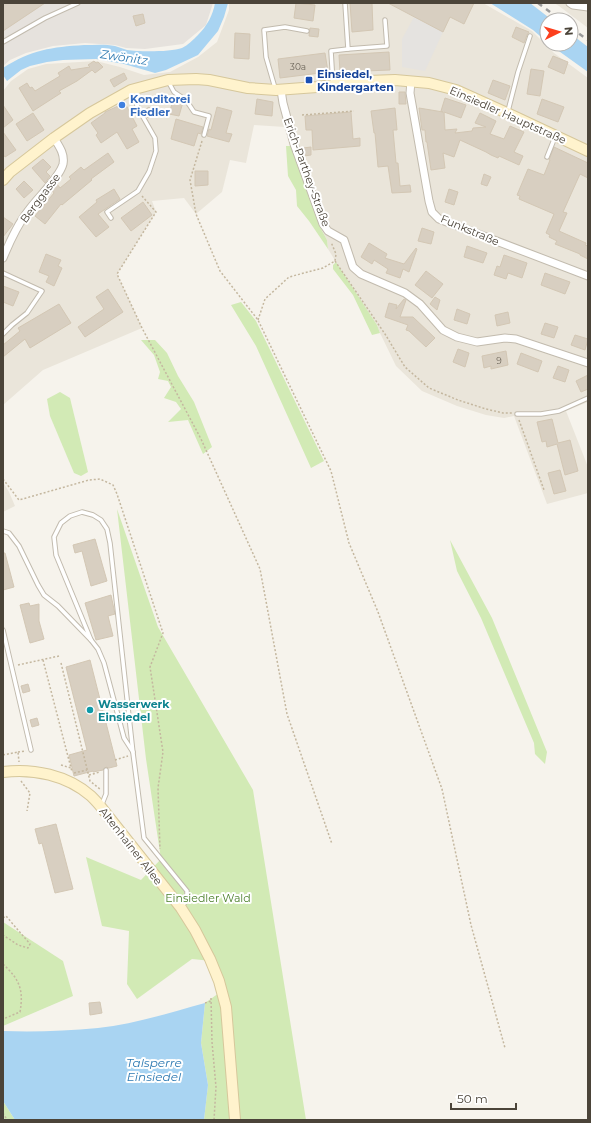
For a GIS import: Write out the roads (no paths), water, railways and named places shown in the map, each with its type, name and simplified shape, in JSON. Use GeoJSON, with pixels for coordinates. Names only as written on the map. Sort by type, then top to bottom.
{"type":"FeatureCollection","features":[{"type":"Feature","properties":{"kind":"main road","name":"Einsiedler Hauptstraße"},"geometry":{"type":"LineString","coordinates":[[3,180],[10,172],[54,138],[90,113],[131,90],[168,80],[209,80],[248,88],[278,90],[333,86],[368,81],[395,80],[429,83],[456,90],[588,151]]}},
{"type":"Feature","properties":{"kind":"main road","name":"Altenhainer Allee"},"geometry":{"type":"LineString","coordinates":[[3,772],[41,772],[67,780],[90,796],[101,807],[181,908],[195,930],[210,959],[219,982],[226,1008],[235,1120]]}},
{"type":"Feature","properties":{"kind":"street"},"geometry":{"type":"LineString","coordinates":[[570,3],[573,5],[588,7]]}},
{"type":"Feature","properties":{"kind":"street","name":"Funkstraße"},"geometry":{"type":"LineString","coordinates":[[412,81],[410,93],[432,212],[439,219],[588,276]]}},
{"type":"Feature","properties":{"kind":"street","name":"Erich-Parthey-Straße"},"geometry":{"type":"LineString","coordinates":[[278,90],[294,144],[324,224],[328,231],[344,240],[353,267],[361,274],[405,293],[420,304],[442,330],[457,337],[477,342],[505,338],[516,339],[588,363]]}},
{"type":"Feature","properties":{"kind":"street","name":"Berggasse"},"geometry":{"type":"LineString","coordinates":[[3,258],[12,237],[28,211],[61,171],[64,162],[63,153],[54,138]]}},
{"type":"Feature","properties":{"kind":"lane"},"geometry":{"type":"LineString","coordinates":[[3,42],[45,18],[78,3]]}},
{"type":"Feature","properties":{"kind":"lane"},"geometry":{"type":"LineString","coordinates":[[345,3],[348,49]]}},
{"type":"Feature","properties":{"kind":"lane"},"geometry":{"type":"LineString","coordinates":[[333,86],[330,51],[387,46],[385,20]]}},
{"type":"Feature","properties":{"kind":"lane"},"geometry":{"type":"LineString","coordinates":[[278,90],[266,57],[264,30],[285,27],[307,31]]}},
{"type":"Feature","properties":{"kind":"lane"},"geometry":{"type":"LineString","coordinates":[[507,113],[530,36]]}},
{"type":"Feature","properties":{"kind":"lane"},"geometry":{"type":"LineString","coordinates":[[168,80],[174,92],[186,100],[194,112],[209,116],[204,135]]}},
{"type":"Feature","properties":{"kind":"lane"},"geometry":{"type":"LineString","coordinates":[[111,218],[107,212],[138,192],[149,172],[156,151],[155,138],[138,110],[131,90]]}},
{"type":"Feature","properties":{"kind":"lane"},"geometry":{"type":"LineString","coordinates":[[547,157],[556,136]]}},
{"type":"Feature","properties":{"kind":"lane"},"geometry":{"type":"LineString","coordinates":[[3,273],[42,291],[27,313],[3,334]]}},
{"type":"Feature","properties":{"kind":"lane"},"geometry":{"type":"LineString","coordinates":[[517,414],[541,414],[559,411],[588,398]]}},
{"type":"Feature","properties":{"kind":"lane"},"geometry":{"type":"LineString","coordinates":[[91,640],[56,555],[54,537],[61,523],[70,516],[82,512],[93,515],[101,520],[107,529],[110,543],[144,838],[187,892],[187,900],[181,908]]}},
{"type":"Feature","properties":{"kind":"lane"},"geometry":{"type":"LineString","coordinates":[[3,531],[8,533],[19,546],[44,595],[58,606],[98,649],[104,663],[124,738],[133,753]]}},
{"type":"Feature","properties":{"kind":"lane"},"geometry":{"type":"LineString","coordinates":[[3,630],[31,750]]}},
{"type":"Feature","properties":{"kind":"lane"},"geometry":{"type":"LineString","coordinates":[[101,807],[106,794],[106,770]]}},
{"type":"Feature","properties":{"kind":"water","name":"Zwönitz"},"geometry":{"type":"Polygon","coordinates":[[[215,3],[228,3],[218,31],[198,55],[166,70],[155,73],[124,64],[96,59],[63,60],[30,66],[21,70],[7,81],[3,75],[3,68],[13,62],[32,53],[52,48],[84,45],[111,45],[127,50],[163,51],[182,48],[192,41],[204,28],[211,16],[215,3]]]}},
{"type":"Feature","properties":{"kind":"water"},"geometry":{"type":"Polygon","coordinates":[[[490,3],[530,3],[542,12],[539,12],[539,35],[490,3]]]}},
{"type":"Feature","properties":{"kind":"water"},"geometry":{"type":"Polygon","coordinates":[[[579,40],[588,47],[588,72],[560,52],[579,52],[579,40]]]}},
{"type":"Feature","properties":{"kind":"water","name":"Talsperre Einsiedel"},"geometry":{"type":"Polygon","coordinates":[[[205,1003],[201,1043],[208,1085],[204,1120],[15,1120],[3,1101],[3,1031],[62,1031],[98,1028],[152,1018],[205,1003]]]}},
{"type":"Feature","properties":{"kind":"railway"},"geometry":{"type":"LineString","coordinates":[[538,3],[550,12]]}},
{"type":"Feature","properties":{"kind":"railway"},"geometry":{"type":"LineString","coordinates":[[579,34],[588,40]]}},
{"type":"Feature","properties":{"kind":"place","name":"Einsiedel, Kindergarten"},"geometry":{"type":"Point","coordinates":[309,80]}},
{"type":"Feature","properties":{"kind":"place","name":"Konditorei Fiedler"},"geometry":{"type":"Point","coordinates":[122,105]}},
{"type":"Feature","properties":{"kind":"place","name":"Wasserwerk Einsiedel"},"geometry":{"type":"Point","coordinates":[90,710]}},
{"type":"Feature","properties":{"kind":"park label","name":"Einsiedler Wald"},"geometry":{"type":"Point","coordinates":[208,898]}}]}
